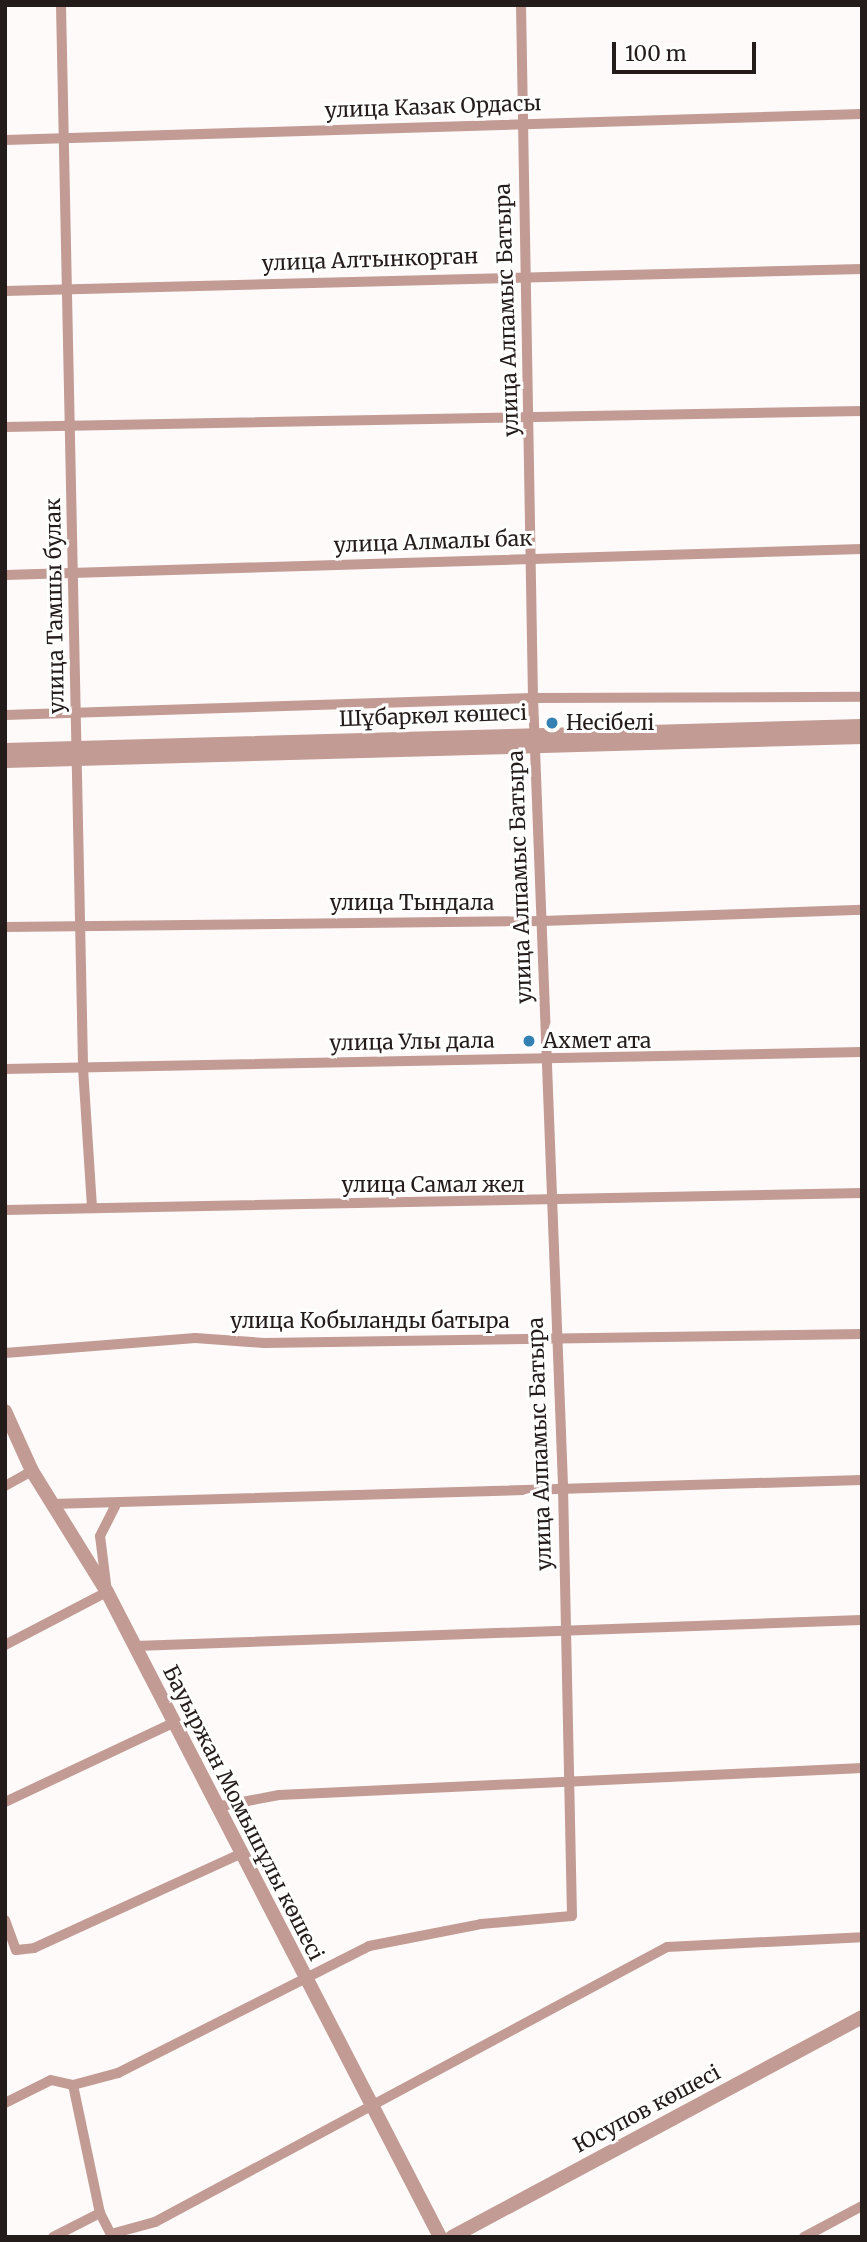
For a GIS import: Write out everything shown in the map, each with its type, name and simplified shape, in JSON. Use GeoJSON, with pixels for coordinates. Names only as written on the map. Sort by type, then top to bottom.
{"type":"FeatureCollection","features":[{"type":"Feature","properties":{"kind":"street","name":"улица Тамшы булак"},"geometry":{"type":"LineString","coordinates":[[61,5],[71,291],[72,572],[75,754],[83,925],[83,1068],[92,1206]]}},
{"type":"Feature","properties":{"kind":"street","name":"улица Алпамыс Батыра"},"geometry":{"type":"LineString","coordinates":[[302,1975],[369,1946],[481,1924],[572,1916],[563,1485],[549,1204],[542,921],[534,741],[526,274],[519,123],[522,5]]}},
{"type":"Feature","properties":{"kind":"street","name":"улица Казак Ордасы"},"geometry":{"type":"LineString","coordinates":[[5,140],[862,114]]}},
{"type":"Feature","properties":{"kind":"street","name":"улица Алтынкорган"},"geometry":{"type":"LineString","coordinates":[[5,291],[71,291],[526,274],[862,269]]}},
{"type":"Feature","properties":{"kind":"street"},"geometry":{"type":"LineString","coordinates":[[5,426],[529,419],[862,411]]}},
{"type":"Feature","properties":{"kind":"street","name":"улица Алмалы бак"},"geometry":{"type":"LineString","coordinates":[[5,575],[862,549]]}},
{"type":"Feature","properties":{"kind":"street","name":"Шұбаркөл көшесі"},"geometry":{"type":"LineString","coordinates":[[5,715],[533,698],[862,696]]}},
{"type":"Feature","properties":{"kind":"street","name":"Шұбаркөл көшесі"},"geometry":{"type":"LineString","coordinates":[[534,741],[862,726]]}},
{"type":"Feature","properties":{"kind":"street","name":"Шұбаркөл көшесі"},"geometry":{"type":"LineString","coordinates":[[5,761],[75,754],[534,741],[862,737]]}},
{"type":"Feature","properties":{"kind":"street","name":"Шұбаркөл көшесі"},"geometry":{"type":"LineString","coordinates":[[5,750],[75,754]]}},
{"type":"Feature","properties":{"kind":"street","name":"улица Тындала"},"geometry":{"type":"LineString","coordinates":[[5,927],[542,921],[862,910]]}},
{"type":"Feature","properties":{"kind":"street","name":"улица Улы дала"},"geometry":{"type":"LineString","coordinates":[[5,1069],[862,1052]]}},
{"type":"Feature","properties":{"kind":"street","name":"улица Самал жел"},"geometry":{"type":"LineString","coordinates":[[5,1210],[92,1206],[549,1204],[862,1193]]}},
{"type":"Feature","properties":{"kind":"street","name":"улица Кобыланды батыра"},"geometry":{"type":"LineString","coordinates":[[5,1353],[195,1338],[555,1340],[862,1334]]}},
{"type":"Feature","properties":{"kind":"street","name":"Бауыржан Момышұлы көшесі"},"geometry":{"type":"LineString","coordinates":[[5,1411],[32,1471],[107,1592],[302,1975],[440,2237]]}},
{"type":"Feature","properties":{"kind":"street"},"geometry":{"type":"LineString","coordinates":[[5,1486],[32,1471]]}},
{"type":"Feature","properties":{"kind":"street"},"geometry":{"type":"LineString","coordinates":[[52,1504],[115,1507],[563,1485],[862,1480]]}},
{"type":"Feature","properties":{"kind":"street"},"geometry":{"type":"LineString","coordinates":[[5,1645],[107,1592],[100,1536],[115,1507]]}},
{"type":"Feature","properties":{"kind":"street"},"geometry":{"type":"LineString","coordinates":[[135,1646],[862,1620]]}},
{"type":"Feature","properties":{"kind":"street"},"geometry":{"type":"LineString","coordinates":[[5,1802],[175,1722]]}},
{"type":"Feature","properties":{"kind":"street"},"geometry":{"type":"LineString","coordinates":[[216,1807],[279,1795],[862,1768]]}},
{"type":"Feature","properties":{"kind":"street"},"geometry":{"type":"LineString","coordinates":[[5,1920],[11,1951],[34,1948],[242,1853]]}},
{"type":"Feature","properties":{"kind":"street"},"geometry":{"type":"LineString","coordinates":[[73,2085],[100,2213],[111,2236],[155,2222],[667,1948],[862,1937]]}},
{"type":"Feature","properties":{"kind":"street"},"geometry":{"type":"LineString","coordinates":[[5,2103],[51,2080],[73,2085],[118,2073],[302,1975]]}},
{"type":"Feature","properties":{"kind":"street","name":"Юсупов көшесі"},"geometry":{"type":"LineString","coordinates":[[452,2237],[862,2017]]}},
{"type":"Feature","properties":{"kind":"street"},"geometry":{"type":"LineString","coordinates":[[804,2237],[862,2206]]}},
{"type":"Feature","properties":{"kind":"street"},"geometry":{"type":"LineString","coordinates":[[53,2237],[100,2213]]}},
{"type":"Feature","properties":{"kind":"place","name":"Несібелі"},"geometry":{"type":"Point","coordinates":[552,723]}},
{"type":"Feature","properties":{"kind":"place","name":"Ахмет ата"},"geometry":{"type":"Point","coordinates":[529,1041]}}]}
